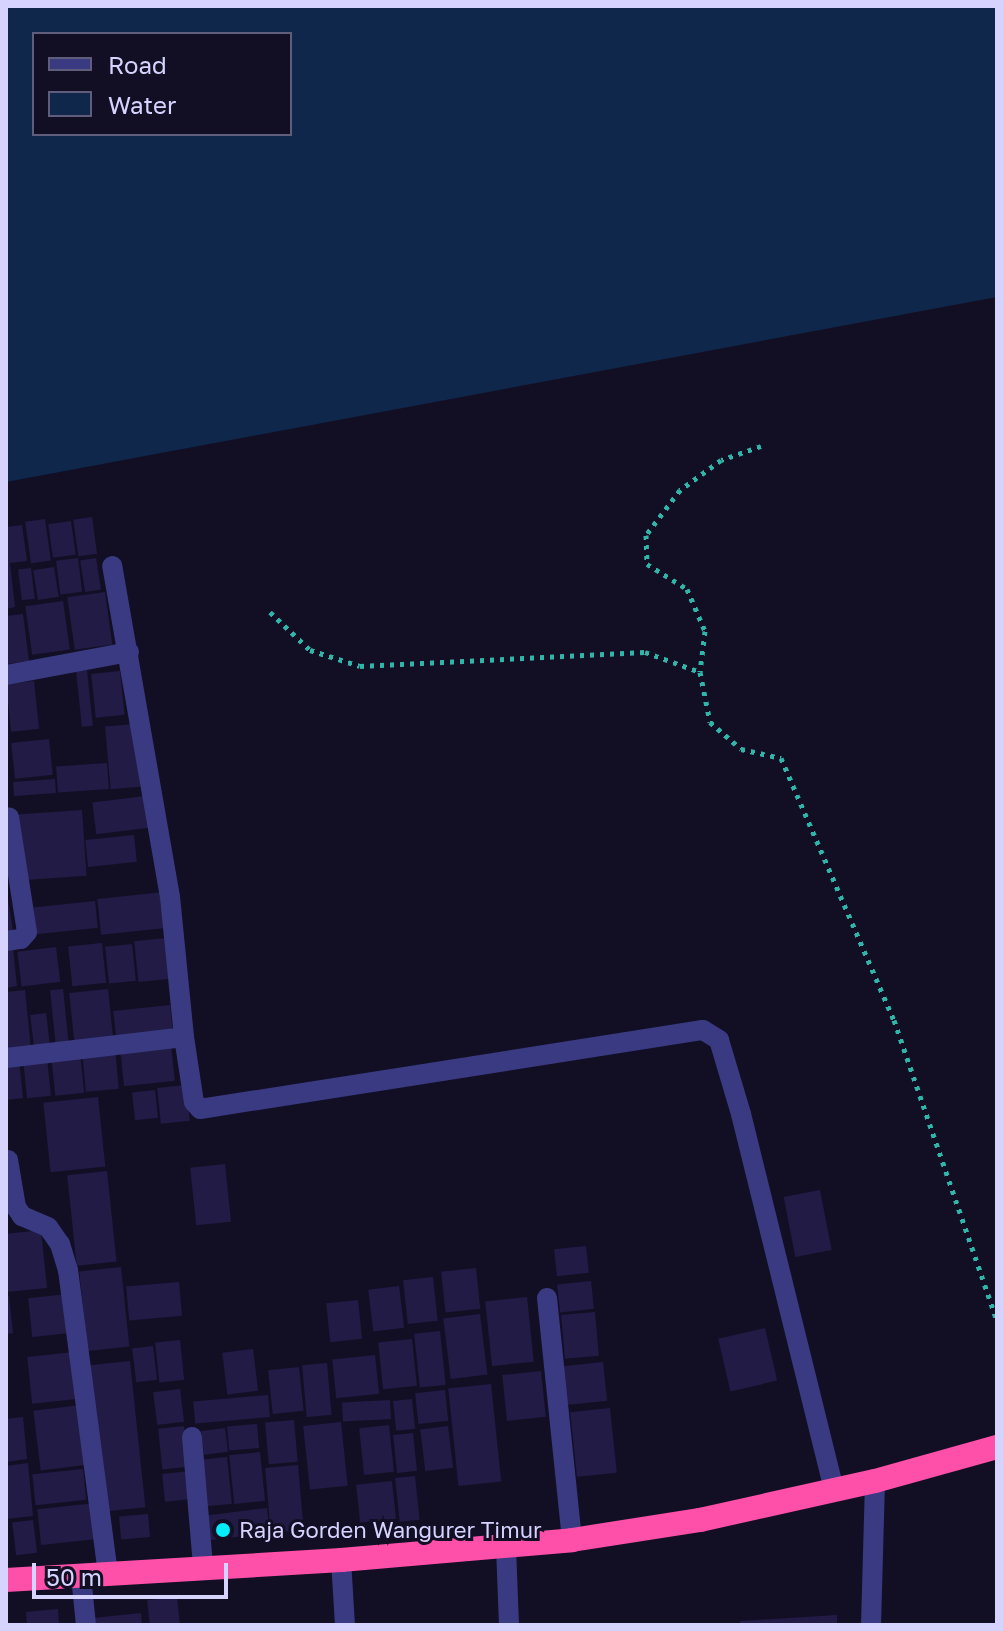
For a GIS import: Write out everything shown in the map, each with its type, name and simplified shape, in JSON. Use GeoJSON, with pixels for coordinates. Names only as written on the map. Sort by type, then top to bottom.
{"type":"FeatureCollection","features":[{"type":"Feature","properties":{"kind":"highway"},"geometry":{"type":"LineString","coordinates":[[6,1580],[341,1560],[572,1540],[700,1520],[875,1481],[997,1447]]}},
{"type":"Feature","properties":{"kind":"street"},"geometry":{"type":"LineString","coordinates":[[112,566],[170,897],[194,1102],[200,1109],[589,1050],[683,1030],[703,1030],[719,1040],[744,1128],[834,1490]]}},
{"type":"Feature","properties":{"kind":"street"},"geometry":{"type":"LineString","coordinates":[[6,675],[129,652]]}},
{"type":"Feature","properties":{"kind":"street"},"geometry":{"type":"LineString","coordinates":[[6,941],[21,939],[27,932],[9,817]]}},
{"type":"Feature","properties":{"kind":"street"},"geometry":{"type":"LineString","coordinates":[[6,1058],[184,1037]]}},
{"type":"Feature","properties":{"kind":"street"},"geometry":{"type":"LineString","coordinates":[[8,1160],[16,1207],[22,1216],[48,1227],[60,1244],[68,1270],[108,1574]]}},
{"type":"Feature","properties":{"kind":"street"},"geometry":{"type":"LineString","coordinates":[[547,1298],[572,1540]]}},
{"type":"Feature","properties":{"kind":"street"},"geometry":{"type":"LineString","coordinates":[[192,1437],[203,1566]]}},
{"type":"Feature","properties":{"kind":"street"},"geometry":{"type":"LineString","coordinates":[[871,1625],[875,1481]]}},
{"type":"Feature","properties":{"kind":"street"},"geometry":{"type":"LineString","coordinates":[[506,1547],[509,1625]]}},
{"type":"Feature","properties":{"kind":"street"},"geometry":{"type":"LineString","coordinates":[[341,1560],[345,1625]]}},
{"type":"Feature","properties":{"kind":"street"},"geometry":{"type":"LineString","coordinates":[[81,1576],[86,1625]]}},
{"type":"Feature","properties":{"kind":"path"},"geometry":{"type":"LineString","coordinates":[[761,446],[721,460],[680,490],[646,535],[647,564],[687,589],[705,631],[700,672],[710,722],[741,749],[781,758],[894,1020],[997,1321]]}},
{"type":"Feature","properties":{"kind":"path"},"geometry":{"type":"LineString","coordinates":[[270,612],[310,650],[360,666],[645,652],[700,672]]}},
{"type":"Feature","properties":{"kind":"water"},"geometry":{"type":"Polygon","coordinates":[[[6,6],[997,6],[997,297],[6,482],[6,6]]]}},
{"type":"Feature","properties":{"kind":"building"},"geometry":{"type":"Polygon","coordinates":[[[92,517],[97,554],[78,556],[73,520],[92,517]]]}},
{"type":"Feature","properties":{"kind":"building"},"geometry":{"type":"Polygon","coordinates":[[[45,519],[51,561],[31,563],[25,522],[45,519]]]}},
{"type":"Feature","properties":{"kind":"building"},"geometry":{"type":"Polygon","coordinates":[[[71,521],[76,555],[53,558],[48,524],[71,521]]]}},
{"type":"Feature","properties":{"kind":"building"},"geometry":{"type":"Polygon","coordinates":[[[22,525],[27,561],[10,563],[15,607],[6,609],[6,527],[22,525]]]}},
{"type":"Feature","properties":{"kind":"building"},"geometry":{"type":"Polygon","coordinates":[[[78,558],[82,592],[60,594],[56,561],[78,558]]]}},
{"type":"Feature","properties":{"kind":"building"},"geometry":{"type":"Polygon","coordinates":[[[96,558],[101,590],[85,592],[80,561],[96,558]]]}},
{"type":"Feature","properties":{"kind":"building"},"geometry":{"type":"Polygon","coordinates":[[[54,567],[59,597],[38,600],[33,570],[54,567]]]}},
{"type":"Feature","properties":{"kind":"building"},"geometry":{"type":"Polygon","coordinates":[[[31,568],[35,599],[22,600],[18,570],[31,568]]]}},
{"type":"Feature","properties":{"kind":"building"},"geometry":{"type":"Polygon","coordinates":[[[105,592],[112,644],[75,650],[67,597],[105,592]]]}},
{"type":"Feature","properties":{"kind":"building"},"geometry":{"type":"Polygon","coordinates":[[[63,601],[70,650],[32,655],[25,606],[63,601]]]}},
{"type":"Feature","properties":{"kind":"building"},"geometry":{"type":"Polygon","coordinates":[[[23,614],[29,661],[6,664],[6,616],[23,614]]]}},
{"type":"Feature","properties":{"kind":"building"},"geometry":{"type":"Polygon","coordinates":[[[87,670],[93,726],[82,727],[76,671],[87,670]]]}},
{"type":"Feature","properties":{"kind":"building"},"geometry":{"type":"Polygon","coordinates":[[[120,671],[125,715],[96,718],[91,674],[120,671]]]}},
{"type":"Feature","properties":{"kind":"building"},"geometry":{"type":"Polygon","coordinates":[[[34,681],[39,729],[11,732],[6,684],[34,681]]]}},
{"type":"Feature","properties":{"kind":"building"},"geometry":{"type":"Polygon","coordinates":[[[135,724],[140,787],[111,789],[105,727],[135,724]]]}},
{"type":"Feature","properties":{"kind":"building"},"geometry":{"type":"Polygon","coordinates":[[[49,739],[53,775],[15,779],[11,743],[49,739]]]}},
{"type":"Feature","properties":{"kind":"building"},"geometry":{"type":"Polygon","coordinates":[[[107,763],[109,789],[58,792],[56,767],[107,763]]]}},
{"type":"Feature","properties":{"kind":"building"},"geometry":{"type":"Polygon","coordinates":[[[55,779],[56,793],[14,796],[13,782],[55,779]]]}},
{"type":"Feature","properties":{"kind":"building"},"geometry":{"type":"Polygon","coordinates":[[[145,796],[149,828],[96,834],[92,802],[145,796]]]}},
{"type":"Feature","properties":{"kind":"building"},"geometry":{"type":"Polygon","coordinates":[[[82,810],[87,876],[22,880],[17,815],[82,810]]]}},
{"type":"Feature","properties":{"kind":"building"},"geometry":{"type":"Polygon","coordinates":[[[134,835],[137,862],[88,867],[85,840],[134,835]]]}},
{"type":"Feature","properties":{"kind":"building"},"geometry":{"type":"Polygon","coordinates":[[[6,887],[13,931],[6,932],[6,887]]]}},
{"type":"Feature","properties":{"kind":"building"},"geometry":{"type":"Polygon","coordinates":[[[164,892],[168,928],[101,935],[97,899],[164,892]]]}},
{"type":"Feature","properties":{"kind":"building"},"geometry":{"type":"Polygon","coordinates":[[[95,901],[98,928],[36,934],[33,907],[95,901]]]}},
{"type":"Feature","properties":{"kind":"building"},"geometry":{"type":"Polygon","coordinates":[[[166,938],[170,979],[138,982],[134,941],[166,938]]]}},
{"type":"Feature","properties":{"kind":"building"},"geometry":{"type":"Polygon","coordinates":[[[102,943],[106,983],[72,986],[68,947],[102,943]]]}},
{"type":"Feature","properties":{"kind":"building"},"geometry":{"type":"Polygon","coordinates":[[[132,944],[136,981],[109,984],[105,947],[132,944]]]}},
{"type":"Feature","properties":{"kind":"building"},"geometry":{"type":"Polygon","coordinates":[[[56,947],[60,982],[22,986],[17,952],[56,947]]]}},
{"type":"Feature","properties":{"kind":"building"},"geometry":{"type":"Polygon","coordinates":[[[13,948],[17,986],[6,988],[6,949],[13,948]]]}},
{"type":"Feature","properties":{"kind":"building"},"geometry":{"type":"Polygon","coordinates":[[[63,989],[69,1043],[56,1044],[50,990],[63,989]]]}},
{"type":"Feature","properties":{"kind":"building"},"geometry":{"type":"Polygon","coordinates":[[[108,989],[114,1042],[75,1046],[69,993],[108,989]]]}},
{"type":"Feature","properties":{"kind":"building"},"geometry":{"type":"Polygon","coordinates":[[[25,990],[31,1049],[6,1052],[6,992],[25,990]]]}},
{"type":"Feature","properties":{"kind":"building"},"geometry":{"type":"Polygon","coordinates":[[[170,1005],[173,1033],[116,1039],[113,1011],[170,1005]]]}},
{"type":"Feature","properties":{"kind":"building"},"geometry":{"type":"Polygon","coordinates":[[[46,1013],[50,1048],[34,1050],[30,1015],[46,1013]]]}},
{"type":"Feature","properties":{"kind":"building"},"geometry":{"type":"Polygon","coordinates":[[[171,1045],[175,1081],[124,1086],[120,1050],[171,1045]]]}},
{"type":"Feature","properties":{"kind":"building"},"geometry":{"type":"Polygon","coordinates":[[[115,1047],[119,1089],[86,1092],[82,1050],[115,1047]]]}},
{"type":"Feature","properties":{"kind":"building"},"geometry":{"type":"Polygon","coordinates":[[[80,1053],[84,1093],[55,1096],[51,1056],[80,1053]]]}},
{"type":"Feature","properties":{"kind":"building"},"geometry":{"type":"Polygon","coordinates":[[[47,1058],[51,1096],[27,1098],[23,1061],[47,1058]]]}},
{"type":"Feature","properties":{"kind":"building"},"geometry":{"type":"Polygon","coordinates":[[[19,1060],[23,1098],[6,1100],[6,1061],[19,1060]]]}},
{"type":"Feature","properties":{"kind":"building"},"geometry":{"type":"Polygon","coordinates":[[[186,1085],[190,1121],[161,1124],[157,1088],[186,1085]]]}},
{"type":"Feature","properties":{"kind":"building"},"geometry":{"type":"Polygon","coordinates":[[[155,1090],[158,1118],[135,1120],[132,1092],[155,1090]]]}},
{"type":"Feature","properties":{"kind":"building"},"geometry":{"type":"Polygon","coordinates":[[[98,1097],[105,1167],[51,1172],[43,1103],[98,1097]]]}},
{"type":"Feature","properties":{"kind":"building"},"geometry":{"type":"Polygon","coordinates":[[[225,1164],[231,1222],[196,1225],[190,1168],[225,1164]]]}},
{"type":"Feature","properties":{"kind":"building"},"geometry":{"type":"Polygon","coordinates":[[[107,1171],[117,1262],[77,1266],[67,1175],[107,1171]]]}},
{"type":"Feature","properties":{"kind":"building"},"geometry":{"type":"Polygon","coordinates":[[[820,1190],[832,1250],[795,1257],[784,1197],[820,1190]]]}},
{"type":"Feature","properties":{"kind":"building"},"geometry":{"type":"Polygon","coordinates":[[[41,1230],[47,1288],[6,1292],[6,1234],[41,1230]]]}},
{"type":"Feature","properties":{"kind":"building"},"geometry":{"type":"Polygon","coordinates":[[[586,1246],[589,1273],[557,1276],[554,1249],[586,1246]]]}},
{"type":"Feature","properties":{"kind":"building"},"geometry":{"type":"Polygon","coordinates":[[[121,1267],[129,1347],[88,1351],[79,1271],[121,1267]]]}},
{"type":"Feature","properties":{"kind":"building"},"geometry":{"type":"Polygon","coordinates":[[[476,1268],[480,1309],[445,1312],[441,1272],[476,1268]]]}},
{"type":"Feature","properties":{"kind":"building"},"geometry":{"type":"Polygon","coordinates":[[[433,1277],[438,1321],[408,1324],[403,1280],[433,1277]]]}},
{"type":"Feature","properties":{"kind":"building"},"geometry":{"type":"Polygon","coordinates":[[[591,1281],[594,1309],[560,1312],[557,1285],[591,1281]]]}},
{"type":"Feature","properties":{"kind":"building"},"geometry":{"type":"Polygon","coordinates":[[[179,1282],[182,1316],[129,1320],[126,1287],[179,1282]]]}},
{"type":"Feature","properties":{"kind":"building"},"geometry":{"type":"Polygon","coordinates":[[[399,1286],[404,1328],[373,1331],[368,1290],[399,1286]]]}},
{"type":"Feature","properties":{"kind":"building"},"geometry":{"type":"Polygon","coordinates":[[[68,1294],[72,1333],[32,1337],[28,1298],[68,1294]]]}},
{"type":"Feature","properties":{"kind":"building"},"geometry":{"type":"Polygon","coordinates":[[[6,1296],[9,1296],[13,1333],[6,1334],[6,1296]]]}},
{"type":"Feature","properties":{"kind":"building"},"geometry":{"type":"Polygon","coordinates":[[[527,1297],[534,1362],[492,1366],[485,1301],[527,1297]]]}},
{"type":"Feature","properties":{"kind":"building"},"geometry":{"type":"Polygon","coordinates":[[[358,1300],[362,1339],[330,1342],[326,1303],[358,1300]]]}},
{"type":"Feature","properties":{"kind":"building"},"geometry":{"type":"Polygon","coordinates":[[[595,1312],[599,1356],[565,1359],[561,1315],[595,1312]]]}},
{"type":"Feature","properties":{"kind":"building"},"geometry":{"type":"Polygon","coordinates":[[[480,1314],[487,1375],[451,1379],[443,1319],[480,1314]]]}},
{"type":"Feature","properties":{"kind":"building"},"geometry":{"type":"Polygon","coordinates":[[[765,1328],[777,1381],[730,1391],[718,1339],[765,1328]]]}},
{"type":"Feature","properties":{"kind":"building"},"geometry":{"type":"Polygon","coordinates":[[[440,1331],[446,1385],[420,1387],[414,1334],[440,1331]]]}},
{"type":"Feature","properties":{"kind":"building"},"geometry":{"type":"Polygon","coordinates":[[[412,1339],[417,1386],[383,1389],[378,1343],[412,1339]]]}},
{"type":"Feature","properties":{"kind":"building"},"geometry":{"type":"Polygon","coordinates":[[[180,1340],[184,1380],[159,1382],[155,1343],[180,1340]]]}},
{"type":"Feature","properties":{"kind":"building"},"geometry":{"type":"Polygon","coordinates":[[[153,1346],[157,1380],[136,1382],[132,1349],[153,1346]]]}},
{"type":"Feature","properties":{"kind":"building"},"geometry":{"type":"Polygon","coordinates":[[[253,1349],[258,1391],[227,1394],[222,1353],[253,1349]]]}},
{"type":"Feature","properties":{"kind":"building"},"geometry":{"type":"Polygon","coordinates":[[[74,1352],[79,1399],[32,1404],[27,1357],[74,1352]]]}},
{"type":"Feature","properties":{"kind":"building"},"geometry":{"type":"Polygon","coordinates":[[[375,1355],[379,1394],[336,1398],[332,1359],[375,1355]]]}},
{"type":"Feature","properties":{"kind":"building"},"geometry":{"type":"Polygon","coordinates":[[[130,1361],[145,1507],[105,1511],[89,1365],[130,1361]]]}},
{"type":"Feature","properties":{"kind":"building"},"geometry":{"type":"Polygon","coordinates":[[[603,1362],[607,1401],[564,1405],[560,1366],[603,1362]]]}},
{"type":"Feature","properties":{"kind":"building"},"geometry":{"type":"Polygon","coordinates":[[[327,1363],[332,1415],[307,1417],[302,1365],[327,1363]]]}},
{"type":"Feature","properties":{"kind":"building"},"geometry":{"type":"Polygon","coordinates":[[[299,1367],[304,1411],[273,1414],[268,1370],[299,1367]]]}},
{"type":"Feature","properties":{"kind":"building"},"geometry":{"type":"Polygon","coordinates":[[[541,1371],[546,1417],[507,1421],[502,1375],[541,1371]]]}},
{"type":"Feature","properties":{"kind":"building"},"geometry":{"type":"Polygon","coordinates":[[[491,1384],[501,1481],[458,1486],[448,1388],[491,1384]]]}},
{"type":"Feature","properties":{"kind":"building"},"geometry":{"type":"Polygon","coordinates":[[[180,1389],[184,1422],[157,1425],[153,1392],[180,1389]]]}},
{"type":"Feature","properties":{"kind":"building"},"geometry":{"type":"Polygon","coordinates":[[[445,1390],[448,1421],[418,1424],[415,1393],[445,1390]]]}},
{"type":"Feature","properties":{"kind":"building"},"geometry":{"type":"Polygon","coordinates":[[[268,1395],[270,1417],[195,1423],[193,1402],[268,1395]]]}},
{"type":"Feature","properties":{"kind":"building"},"geometry":{"type":"Polygon","coordinates":[[[412,1399],[415,1429],[396,1431],[393,1401],[412,1399]]]}},
{"type":"Feature","properties":{"kind":"building"},"geometry":{"type":"Polygon","coordinates":[[[390,1400],[391,1419],[343,1421],[342,1403],[390,1400]]]}},
{"type":"Feature","properties":{"kind":"building"},"geometry":{"type":"Polygon","coordinates":[[[81,1405],[88,1465],[41,1470],[33,1411],[81,1405]]]}},
{"type":"Feature","properties":{"kind":"building"},"geometry":{"type":"Polygon","coordinates":[[[610,1408],[617,1473],[577,1477],[570,1412],[610,1408]]]}},
{"type":"Feature","properties":{"kind":"building"},"geometry":{"type":"Polygon","coordinates":[[[23,1417],[27,1459],[6,1462],[6,1419],[23,1417]]]}},
{"type":"Feature","properties":{"kind":"building"},"geometry":{"type":"Polygon","coordinates":[[[294,1420],[298,1462],[269,1464],[265,1423],[294,1420]]]}},
{"type":"Feature","properties":{"kind":"building"},"geometry":{"type":"Polygon","coordinates":[[[341,1422],[348,1486],[310,1490],[303,1426],[341,1422]]]}},
{"type":"Feature","properties":{"kind":"building"},"geometry":{"type":"Polygon","coordinates":[[[257,1424],[259,1448],[229,1451],[227,1427],[257,1424]]]}},
{"type":"Feature","properties":{"kind":"building"},"geometry":{"type":"Polygon","coordinates":[[[389,1425],[394,1472],[364,1475],[359,1428],[389,1425]]]}},
{"type":"Feature","properties":{"kind":"building"},"geometry":{"type":"Polygon","coordinates":[[[184,1426],[188,1467],[162,1469],[158,1429],[184,1426]]]}},
{"type":"Feature","properties":{"kind":"building"},"geometry":{"type":"Polygon","coordinates":[[[448,1426],[453,1468],[425,1471],[420,1429],[448,1426]]]}},
{"type":"Feature","properties":{"kind":"building"},"geometry":{"type":"Polygon","coordinates":[[[225,1428],[228,1452],[204,1455],[201,1431],[225,1428]]]}},
{"type":"Feature","properties":{"kind":"building"},"geometry":{"type":"Polygon","coordinates":[[[413,1433],[417,1471],[397,1473],[393,1435],[413,1433]]]}},
{"type":"Feature","properties":{"kind":"building"},"geometry":{"type":"Polygon","coordinates":[[[260,1452],[265,1501],[234,1504],[229,1455],[260,1452]]]}},
{"type":"Feature","properties":{"kind":"building"},"geometry":{"type":"Polygon","coordinates":[[[227,1457],[232,1504],[207,1506],[202,1460],[227,1457]]]}},
{"type":"Feature","properties":{"kind":"building"},"geometry":{"type":"Polygon","coordinates":[[[28,1463],[33,1516],[6,1519],[6,1466],[28,1463]]]}},
{"type":"Feature","properties":{"kind":"building"},"geometry":{"type":"Polygon","coordinates":[[[298,1465],[304,1530],[271,1533],[265,1468],[298,1465]]]}},
{"type":"Feature","properties":{"kind":"building"},"geometry":{"type":"Polygon","coordinates":[[[83,1469],[86,1500],[36,1505],[32,1474],[83,1469]]]}},
{"type":"Feature","properties":{"kind":"building"},"geometry":{"type":"Polygon","coordinates":[[[190,1471],[193,1499],[165,1502],[162,1474],[190,1471]]]}},
{"type":"Feature","properties":{"kind":"building"},"geometry":{"type":"Polygon","coordinates":[[[415,1476],[420,1520],[400,1522],[395,1478],[415,1476]]]}},
{"type":"Feature","properties":{"kind":"building"},"geometry":{"type":"Polygon","coordinates":[[[392,1481],[396,1519],[360,1523],[356,1485],[392,1481]]]}},
{"type":"Feature","properties":{"kind":"building"},"geometry":{"type":"Polygon","coordinates":[[[96,1503],[100,1539],[41,1545],[37,1509],[96,1503]]]}},
{"type":"Feature","properties":{"kind":"building"},"geometry":{"type":"Polygon","coordinates":[[[267,1508],[270,1533],[208,1540],[204,1516],[267,1508]]]}},
{"type":"Feature","properties":{"kind":"building"},"geometry":{"type":"Polygon","coordinates":[[[148,1514],[150,1537],[121,1539],[119,1517],[148,1514]]]}},
{"type":"Feature","properties":{"kind":"building"},"geometry":{"type":"Polygon","coordinates":[[[33,1520],[37,1553],[16,1555],[12,1523],[33,1520]]]}},
{"type":"Feature","properties":{"kind":"building"},"geometry":{"type":"Polygon","coordinates":[[[177,1597],[180,1625],[150,1625],[147,1600],[177,1597]]]}},
{"type":"Feature","properties":{"kind":"building"},"geometry":{"type":"Polygon","coordinates":[[[58,1609],[59,1625],[27,1625],[26,1612],[58,1609]]]}},
{"type":"Feature","properties":{"kind":"building"},"geometry":{"type":"Polygon","coordinates":[[[141,1613],[142,1625],[94,1625],[93,1618],[141,1613]]]}},
{"type":"Feature","properties":{"kind":"building"},"geometry":{"type":"Polygon","coordinates":[[[837,1615],[837,1625],[741,1625],[740,1621],[837,1615]]]}},
{"type":"Feature","properties":{"kind":"place","name":"Raja Gorden Wangurer Timur"},"geometry":{"type":"Point","coordinates":[223,1530]}}]}
